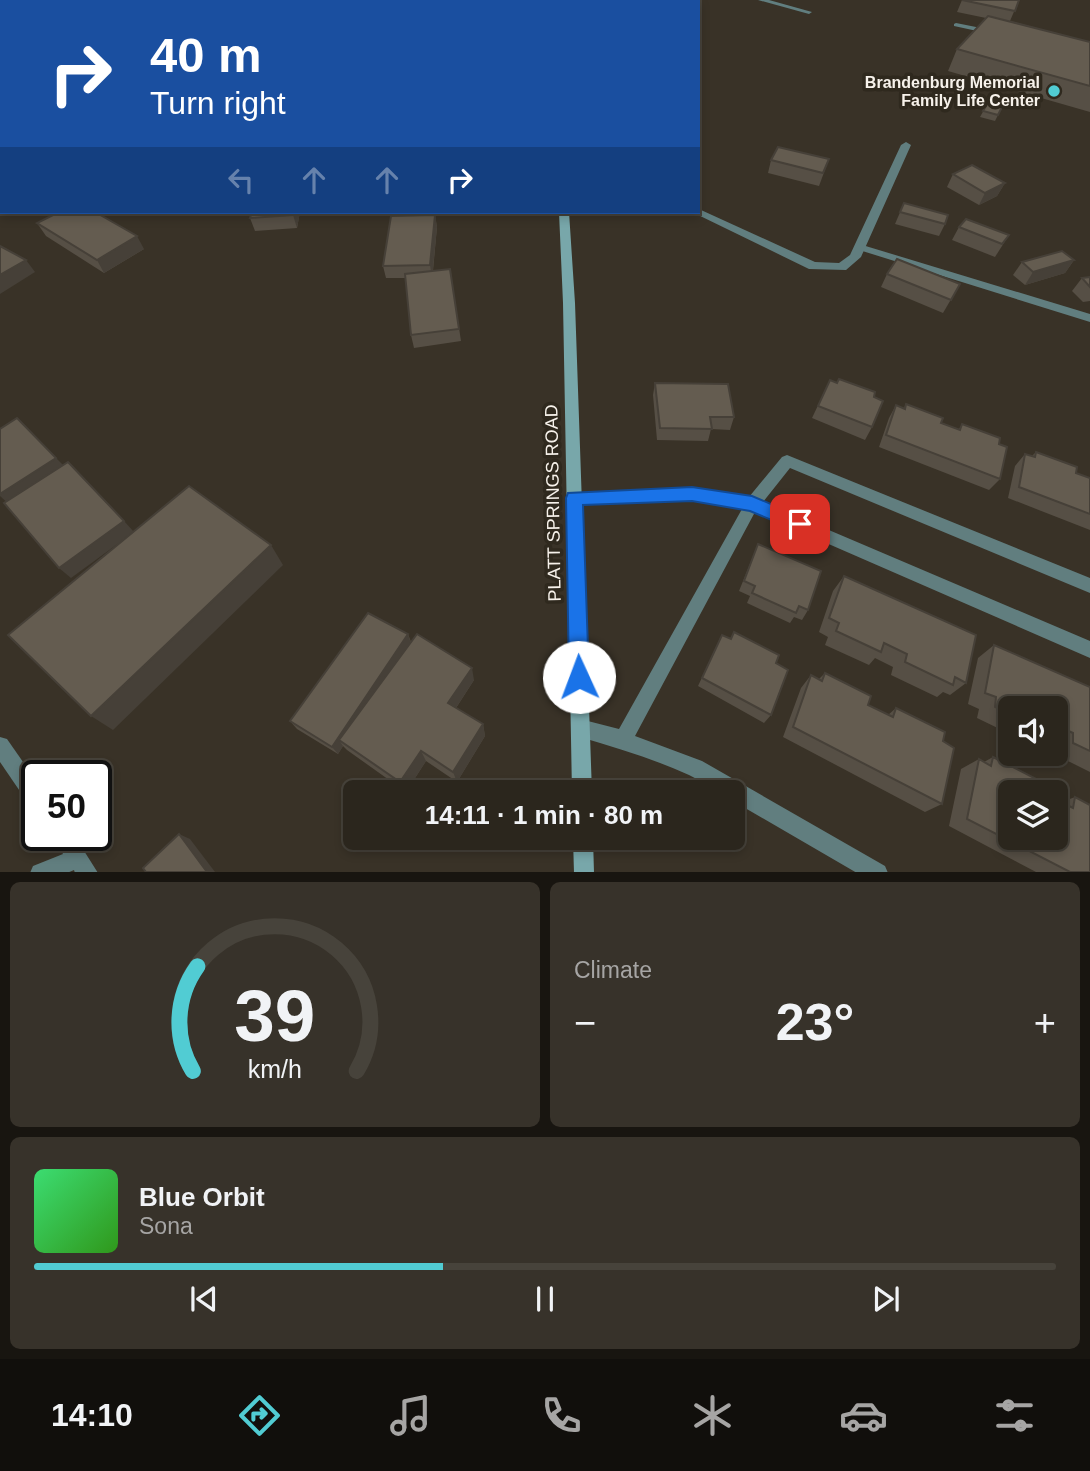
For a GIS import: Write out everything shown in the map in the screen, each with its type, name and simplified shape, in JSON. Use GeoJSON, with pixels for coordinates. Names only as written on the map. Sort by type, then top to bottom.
{"type":"FeatureCollection","features":[{"type":"Feature","properties":{"kind":"main road","name":"PLATT SPRINGS ROAD"},"geometry":{"type":"LineString","coordinates":[[564,214],[582,780]]}},
{"type":"Feature","properties":{"kind":"main road"},"geometry":{"type":"LineString","coordinates":[[583,850],[584,872]]}},
{"type":"Feature","properties":{"kind":"street"},"geometry":{"type":"LineString","coordinates":[[700,213],[813,266],[842,267],[855,257],[906,145]]}},
{"type":"Feature","properties":{"kind":"street"},"geometry":{"type":"LineString","coordinates":[[623,740],[752,504],[787,461],[1090,586]]}},
{"type":"Feature","properties":{"kind":"street"},"geometry":{"type":"LineString","coordinates":[[574,498],[692,494],[752,504],[1090,650]]}},
{"type":"Feature","properties":{"kind":"street"},"geometry":{"type":"LineString","coordinates":[[580,728],[623,740],[695,768],[876,872]]}},
{"type":"Feature","properties":{"kind":"street"},"geometry":{"type":"LineString","coordinates":[[0,746],[21,776]]}},
{"type":"Feature","properties":{"kind":"street"},"geometry":{"type":"LineString","coordinates":[[45,872],[83,865]]}},
{"type":"Feature","properties":{"kind":"lane"},"geometry":{"type":"LineString","coordinates":[[761,0],[809,12]]}},
{"type":"Feature","properties":{"kind":"lane"},"geometry":{"type":"LineString","coordinates":[[956,24],[999,33]]}},
{"type":"Feature","properties":{"kind":"lane"},"geometry":{"type":"LineString","coordinates":[[859,247],[1090,317]]}},
{"type":"Feature","properties":{"kind":"building"},"geometry":{"type":"Polygon","coordinates":[[[962,0],[1019,0],[1015,11],[962,0]]]}},
{"type":"Feature","properties":{"kind":"building"},"geometry":{"type":"Polygon","coordinates":[[[988,16],[1090,42],[1090,86],[957,49],[988,16]]]}},
{"type":"Feature","properties":{"kind":"building"},"geometry":{"type":"Polygon","coordinates":[[[989,101],[1003,105],[998,115],[983,111],[989,101]]]}},
{"type":"Feature","properties":{"kind":"building"},"geometry":{"type":"Polygon","coordinates":[[[778,147],[829,159],[823,173],[771,160],[778,147]]]}},
{"type":"Feature","properties":{"kind":"building"},"geometry":{"type":"Polygon","coordinates":[[[972,165],[1005,183],[985,193],[953,174],[972,165]]]}},
{"type":"Feature","properties":{"kind":"building"},"geometry":{"type":"Polygon","coordinates":[[[904,203],[948,215],[945,224],[900,212],[904,203]]]}},
{"type":"Feature","properties":{"kind":"building"},"geometry":{"type":"Polygon","coordinates":[[[55,214],[98,214],[137,236],[97,260],[37,223],[55,214]]]}},
{"type":"Feature","properties":{"kind":"building"},"geometry":{"type":"Polygon","coordinates":[[[251,214],[293,214],[293,215],[250,218],[251,214]]]}},
{"type":"Feature","properties":{"kind":"building"},"geometry":{"type":"Polygon","coordinates":[[[435,215],[430,265],[383,266],[391,216],[435,215]]]}},
{"type":"Feature","properties":{"kind":"building"},"geometry":{"type":"Polygon","coordinates":[[[966,219],[1009,235],[1002,244],[959,227],[966,219]]]}},
{"type":"Feature","properties":{"kind":"building"},"geometry":{"type":"Polygon","coordinates":[[[0,246],[26,260],[0,275],[0,246]]]}},
{"type":"Feature","properties":{"kind":"building"},"geometry":{"type":"Polygon","coordinates":[[[1062,251],[1074,260],[1033,272],[1022,262],[1062,251]]]}},
{"type":"Feature","properties":{"kind":"building"},"geometry":{"type":"Polygon","coordinates":[[[897,259],[960,284],[951,300],[887,274],[897,259]]]}},
{"type":"Feature","properties":{"kind":"building"},"geometry":{"type":"Polygon","coordinates":[[[450,269],[459,329],[411,335],[405,274],[450,269]]]}},
{"type":"Feature","properties":{"kind":"building"},"geometry":{"type":"Polygon","coordinates":[[[1090,277],[1090,287],[1082,278],[1090,277]]]}},
{"type":"Feature","properties":{"kind":"building"},"geometry":{"type":"Polygon","coordinates":[[[839,379],[875,392],[874,397],[883,401],[872,427],[818,406],[830,380],[837,383],[839,379]]]}},
{"type":"Feature","properties":{"kind":"building"},"geometry":{"type":"Polygon","coordinates":[[[655,383],[728,384],[734,417],[710,417],[712,429],[660,428],[655,383]]]}},
{"type":"Feature","properties":{"kind":"building"},"geometry":{"type":"Polygon","coordinates":[[[906,404],[943,418],[941,423],[960,430],[962,424],[1000,438],[999,444],[1007,447],[1000,479],[886,435],[896,405],[905,409],[906,404]]]}},
{"type":"Feature","properties":{"kind":"building"},"geometry":{"type":"Polygon","coordinates":[[[17,418],[56,458],[0,494],[0,429],[17,418]]]}},
{"type":"Feature","properties":{"kind":"building"},"geometry":{"type":"Polygon","coordinates":[[[1036,452],[1077,467],[1076,473],[1090,478],[1090,514],[1019,487],[1025,454],[1035,457],[1036,452]]]}},
{"type":"Feature","properties":{"kind":"building"},"geometry":{"type":"Polygon","coordinates":[[[68,462],[124,521],[59,568],[4,503],[68,462]]]}},
{"type":"Feature","properties":{"kind":"building"},"geometry":{"type":"Polygon","coordinates":[[[189,486],[271,545],[91,716],[8,635],[189,486]]]}},
{"type":"Feature","properties":{"kind":"building"},"geometry":{"type":"Polygon","coordinates":[[[758,544],[821,571],[808,610],[799,606],[796,613],[752,593],[755,586],[744,581],[758,544]]]}},
{"type":"Feature","properties":{"kind":"building"},"geometry":{"type":"Polygon","coordinates":[[[844,576],[976,635],[966,683],[955,677],[953,685],[905,662],[907,654],[884,643],[881,652],[836,631],[839,623],[829,618],[844,576]]]}},
{"type":"Feature","properties":{"kind":"building"},"geometry":{"type":"Polygon","coordinates":[[[368,613],[408,634],[332,747],[290,721],[368,613]]]}},
{"type":"Feature","properties":{"kind":"building"},"geometry":{"type":"Polygon","coordinates":[[[734,632],[779,655],[776,663],[788,670],[771,715],[702,678],[722,635],[731,639],[734,632]]]}},
{"type":"Feature","properties":{"kind":"building"},"geometry":{"type":"Polygon","coordinates":[[[417,634],[472,668],[448,703],[483,724],[453,772],[421,751],[401,780],[397,780],[339,740],[417,634]]]}},
{"type":"Feature","properties":{"kind":"building"},"geometry":{"type":"Polygon","coordinates":[[[994,645],[1090,687],[1090,751],[1073,743],[1073,733],[1068,731],[1068,696],[998,696],[998,708],[995,707],[996,697],[985,693],[994,645]]]}},
{"type":"Feature","properties":{"kind":"building"},"geometry":{"type":"Polygon","coordinates":[[[825,673],[871,696],[868,705],[893,717],[896,708],[945,732],[943,741],[954,748],[942,804],[793,727],[811,675],[822,681],[825,673]]]}},
{"type":"Feature","properties":{"kind":"building"},"geometry":{"type":"Polygon","coordinates":[[[993,757],[998,760],[998,766],[1011,766],[1038,780],[998,780],[998,835],[967,819],[979,759],[991,766],[993,757]]]}},
{"type":"Feature","properties":{"kind":"building"},"geometry":{"type":"Polygon","coordinates":[[[1075,797],[1090,805],[1090,872],[1070,872],[1027,850],[1068,850],[1068,806],[1073,808],[1075,797]]]}},
{"type":"Feature","properties":{"kind":"building"},"geometry":{"type":"Polygon","coordinates":[[[179,834],[207,872],[146,872],[143,868],[179,834]]]}},
{"type":"Feature","properties":{"kind":"place","name":"Brandenburg Memorial Family Life Center"},"geometry":{"type":"Point","coordinates":[1054,91]}},
{"type":"Feature","properties":{"kind":"route"},"geometry":{"type":"LineString","coordinates":[[579,677],[574,498],[692,494],[752,504],[800,524]]}}]}
